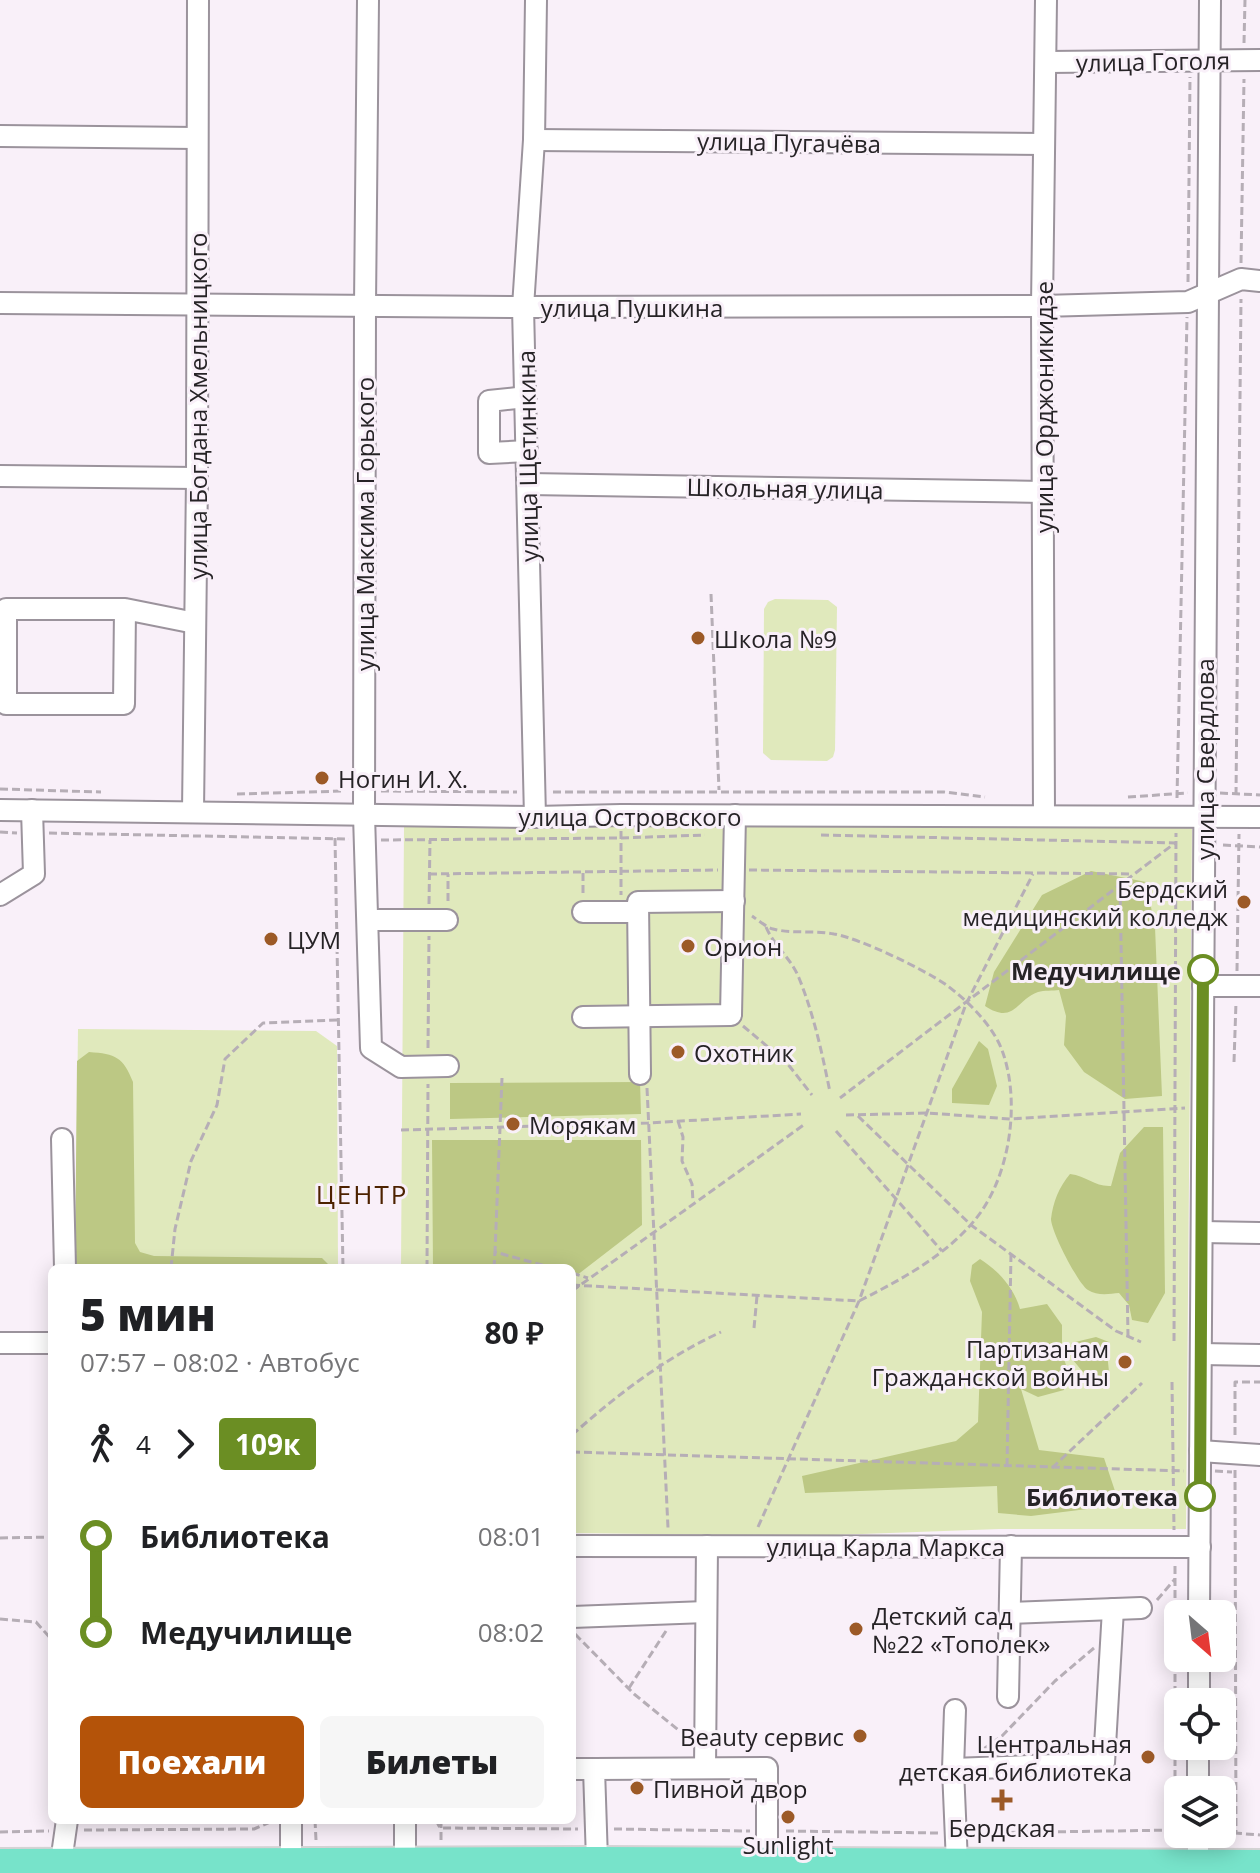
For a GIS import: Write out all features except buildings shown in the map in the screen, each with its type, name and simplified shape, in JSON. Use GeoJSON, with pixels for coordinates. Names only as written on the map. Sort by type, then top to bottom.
{"type":"FeatureCollection","features":[{"type":"Feature","properties":{"kind":"main road"},"geometry":{"type":"LineString","coordinates":[[0,1862],[291,1861],[366,1867],[405,1860],[587,1864],[767,1861],[1070,1868],[1260,1863]]}},
{"type":"Feature","properties":{"kind":"street","name":"улица Богдана Хмельницкого"},"geometry":{"type":"LineString","coordinates":[[193,812],[198,0]]}},
{"type":"Feature","properties":{"kind":"street","name":"улица Максима Горького"},"geometry":{"type":"LineString","coordinates":[[368,0],[364,815],[371,1048],[401,1067],[448,1066]]}},
{"type":"Feature","properties":{"kind":"street","name":"улица Щетинкина"},"geometry":{"type":"LineString","coordinates":[[535,817],[523,307],[534,140],[536,0]]}},
{"type":"Feature","properties":{"kind":"street","name":"улица Орджоникидзе"},"geometry":{"type":"LineString","coordinates":[[1044,815],[1042,306],[1046,0]]}},
{"type":"Feature","properties":{"kind":"street","name":"улица Свердлова"},"geometry":{"type":"LineString","coordinates":[[1199,1600],[1207,294],[1200,59],[1210,0]]}},
{"type":"Feature","properties":{"kind":"street","name":"улица Гоголя"},"geometry":{"type":"LineString","coordinates":[[1047,62],[1252,60]]}},
{"type":"Feature","properties":{"kind":"street"},"geometry":{"type":"LineString","coordinates":[[0,136],[197,138]]}},
{"type":"Feature","properties":{"kind":"street","name":"улица Пугачёва"},"geometry":{"type":"LineString","coordinates":[[534,140],[1044,144]]}},
{"type":"Feature","properties":{"kind":"street","name":"улица Пушкина"},"geometry":{"type":"LineString","coordinates":[[0,303],[523,307],[1042,306],[1188,302],[1250,280]]}},
{"type":"Feature","properties":{"kind":"street"},"geometry":{"type":"LineString","coordinates":[[526,397],[489,401],[489,453],[527,451]]}},
{"type":"Feature","properties":{"kind":"street"},"geometry":{"type":"LineString","coordinates":[[0,476],[197,478]]}},
{"type":"Feature","properties":{"kind":"street","name":"Школьная улица"},"geometry":{"type":"LineString","coordinates":[[528,484],[1043,492]]}},
{"type":"Feature","properties":{"kind":"street"},"geometry":{"type":"LineString","coordinates":[[125,609],[124,704],[6,704],[3,609],[125,609],[195,623]]}},
{"type":"Feature","properties":{"kind":"street","name":"улица Островского"},"geometry":{"type":"LineString","coordinates":[[0,810],[535,817],[1250,817]]}},
{"type":"Feature","properties":{"kind":"street"},"geometry":{"type":"LineString","coordinates":[[0,895],[34,874],[32,810]]}},
{"type":"Feature","properties":{"kind":"street"},"geometry":{"type":"LineString","coordinates":[[583,1017],[731,1015],[734,869],[727,815]]}},
{"type":"Feature","properties":{"kind":"street"},"geometry":{"type":"LineString","coordinates":[[583,912],[629,907],[638,902],[734,903]]}},
{"type":"Feature","properties":{"kind":"street"},"geometry":{"type":"LineString","coordinates":[[629,907],[643,1075]]}},
{"type":"Feature","properties":{"kind":"street"},"geometry":{"type":"LineString","coordinates":[[368,920],[448,916]]}},
{"type":"Feature","properties":{"kind":"street"},"geometry":{"type":"LineString","coordinates":[[1203,986],[1260,986]]}},
{"type":"Feature","properties":{"kind":"street"},"geometry":{"type":"LineString","coordinates":[[62,1139],[65,1264]]}},
{"type":"Feature","properties":{"kind":"street"},"geometry":{"type":"LineString","coordinates":[[1202,1232],[1260,1233]]}},
{"type":"Feature","properties":{"kind":"street"},"geometry":{"type":"LineString","coordinates":[[0,1343],[48,1343]]}},
{"type":"Feature","properties":{"kind":"street"},"geometry":{"type":"LineString","coordinates":[[1201,1354],[1260,1355]]}},
{"type":"Feature","properties":{"kind":"street"},"geometry":{"type":"LineString","coordinates":[[1200,1461],[1235,1463],[1260,1455]]}},
{"type":"Feature","properties":{"kind":"street","name":"улица Карла Маркса"},"geometry":{"type":"LineString","coordinates":[[576,1546],[1200,1547]]}},
{"type":"Feature","properties":{"kind":"street"},"geometry":{"type":"LineString","coordinates":[[705,1760],[707,1546]]}},
{"type":"Feature","properties":{"kind":"street"},"geometry":{"type":"LineString","coordinates":[[1008,1697],[1011,1546]]}},
{"type":"Feature","properties":{"kind":"street"},"geometry":{"type":"LineString","coordinates":[[1010,1613],[1141,1608]]}},
{"type":"Feature","properties":{"kind":"street"},"geometry":{"type":"LineString","coordinates":[[953,1769],[1104,1763],[1113,1609]]}},
{"type":"Feature","properties":{"kind":"street"},"geometry":{"type":"LineString","coordinates":[[576,1617],[706,1612]]}},
{"type":"Feature","properties":{"kind":"street"},"geometry":{"type":"LineString","coordinates":[[955,1710],[953,1769],[957,1863]]}},
{"type":"Feature","properties":{"kind":"street"},"geometry":{"type":"LineString","coordinates":[[576,1769],[705,1760],[767,1768],[767,1861]]}},
{"type":"Feature","properties":{"kind":"street"},"geometry":{"type":"LineString","coordinates":[[587,1864],[596,1829],[594,1769]]}},
{"type":"Feature","properties":{"kind":"street"},"geometry":{"type":"LineString","coordinates":[[291,1824],[291,1861]]}},
{"type":"Feature","properties":{"kind":"street"},"geometry":{"type":"LineString","coordinates":[[405,1824],[405,1860]]}},
{"type":"Feature","properties":{"kind":"street"},"geometry":{"type":"LineString","coordinates":[[61,1862],[66,1825]]}},
{"type":"Feature","properties":{"kind":"street"},"geometry":{"type":"LineString","coordinates":[[1198,1848],[1198,1863]]}},
{"type":"Feature","properties":{"kind":"path"},"geometry":{"type":"LineString","coordinates":[[1234,1062],[1236,985],[1250,817],[1236,794],[1250,280],[1252,60],[1245,0]]}},
{"type":"Feature","properties":{"kind":"path"},"geometry":{"type":"LineString","coordinates":[[1177,794],[1188,302],[1200,59]]}},
{"type":"Feature","properties":{"kind":"path"},"geometry":{"type":"LineString","coordinates":[[711,594],[719,792],[727,815]]}},
{"type":"Feature","properties":{"kind":"path"},"geometry":{"type":"LineString","coordinates":[[0,789],[104,792]]}},
{"type":"Feature","properties":{"kind":"path"},"geometry":{"type":"LineString","coordinates":[[234,794],[364,791],[944,792],[987,797]]}},
{"type":"Feature","properties":{"kind":"path"},"geometry":{"type":"LineString","coordinates":[[1118,798],[1204,792],[1260,795]]}},
{"type":"Feature","properties":{"kind":"path"},"geometry":{"type":"LineString","coordinates":[[621,815],[621,872],[629,907]]}},
{"type":"Feature","properties":{"kind":"path"},"geometry":{"type":"LineString","coordinates":[[0,832],[335,838],[343,1264]]}},
{"type":"Feature","properties":{"kind":"path"},"geometry":{"type":"LineString","coordinates":[[1162,841],[1175,843]]}},
{"type":"Feature","properties":{"kind":"path"},"geometry":{"type":"LineString","coordinates":[[840,1098],[1175,843]]}},
{"type":"Feature","properties":{"kind":"path"},"geometry":{"type":"LineString","coordinates":[[1174,1341],[1175,843]]}},
{"type":"Feature","properties":{"kind":"path"},"geometry":{"type":"LineString","coordinates":[[429,874],[734,869],[1133,874]]}},
{"type":"Feature","properties":{"kind":"path"},"geometry":{"type":"LineString","coordinates":[[583,873],[583,912]]}},
{"type":"Feature","properties":{"kind":"path"},"geometry":{"type":"LineString","coordinates":[[448,874],[448,916]]}},
{"type":"Feature","properties":{"kind":"path"},"geometry":{"type":"LineString","coordinates":[[749,1545],[859,1301],[966,1004],[1033,874]]}},
{"type":"Feature","properties":{"kind":"path"},"geometry":{"type":"LineString","coordinates":[[1120,885],[1128,1336]]}},
{"type":"Feature","properties":{"kind":"path"},"geometry":{"type":"LineString","coordinates":[[576,1285],[859,1301],[899,1280],[942,1251],[971,1225],[984,1208],[998,1180],[1010,1119],[1009,1085],[1003,1052],[985,1022],[944,984],[881,951],[836,934],[772,929],[734,903]]}},
{"type":"Feature","properties":{"kind":"path"},"geometry":{"type":"LineString","coordinates":[[765,925],[775,947],[791,962],[799,978],[816,1028],[830,1092]]}},
{"type":"Feature","properties":{"kind":"path"},"geometry":{"type":"LineString","coordinates":[[731,1015],[787,1063],[812,1095]]}},
{"type":"Feature","properties":{"kind":"path"},"geometry":{"type":"LineString","coordinates":[[171,1264],[175,1229],[191,1161],[217,1105],[225,1059],[263,1023],[338,1020]]}},
{"type":"Feature","properties":{"kind":"path"},"geometry":{"type":"LineString","coordinates":[[643,1075],[669,1546]]}},
{"type":"Feature","properties":{"kind":"path"},"geometry":{"type":"LineString","coordinates":[[494,1264],[502,1078]]}},
{"type":"Feature","properties":{"kind":"path"},"geometry":{"type":"LineString","coordinates":[[846,1115],[928,1113],[1010,1119],[1202,1107]]}},
{"type":"Feature","properties":{"kind":"path"},"geometry":{"type":"LineString","coordinates":[[401,1130],[648,1123],[801,1114]]}},
{"type":"Feature","properties":{"kind":"path"},"geometry":{"type":"LineString","coordinates":[[858,1116],[971,1225],[1116,1331],[1141,1342]]}},
{"type":"Feature","properties":{"kind":"path"},"geometry":{"type":"LineString","coordinates":[[678,1121],[683,1137],[682,1161],[692,1184],[693,1202]]}},
{"type":"Feature","properties":{"kind":"path"},"geometry":{"type":"LineString","coordinates":[[576,1288],[805,1124]]}},
{"type":"Feature","properties":{"kind":"path"},"geometry":{"type":"LineString","coordinates":[[836,1131],[942,1251]]}},
{"type":"Feature","properties":{"kind":"path"},"geometry":{"type":"LineString","coordinates":[[495,1252],[538,1264]]}},
{"type":"Feature","properties":{"kind":"path"},"geometry":{"type":"LineString","coordinates":[[1007,1467],[1011,1254]]}},
{"type":"Feature","properties":{"kind":"path"},"geometry":{"type":"LineString","coordinates":[[576,1274],[589,1278]]}},
{"type":"Feature","properties":{"kind":"path"},"geometry":{"type":"LineString","coordinates":[[754,1328],[757,1296]]}},
{"type":"Feature","properties":{"kind":"path"},"geometry":{"type":"LineString","coordinates":[[576,1431],[609,1402],[659,1366],[721,1332]]}},
{"type":"Feature","properties":{"kind":"path"},"geometry":{"type":"LineString","coordinates":[[1172,1382],[1177,1776]]}},
{"type":"Feature","properties":{"kind":"path"},"geometry":{"type":"LineString","coordinates":[[1236,1776],[1235,1382],[1260,1382]]}},
{"type":"Feature","properties":{"kind":"path"},"geometry":{"type":"LineString","coordinates":[[1052,1468],[1142,1383]]}},
{"type":"Feature","properties":{"kind":"path"},"geometry":{"type":"LineString","coordinates":[[576,1452],[1174,1471],[1200,1461],[1235,1463]]}},
{"type":"Feature","properties":{"kind":"path"},"geometry":{"type":"LineString","coordinates":[[0,1538],[48,1537]]}},
{"type":"Feature","properties":{"kind":"path"},"geometry":{"type":"LineString","coordinates":[[1141,1608],[1153,1606],[1175,1579]]}},
{"type":"Feature","properties":{"kind":"path"},"geometry":{"type":"LineString","coordinates":[[629,1688],[675,1613]]}},
{"type":"Feature","properties":{"kind":"path"},"geometry":{"type":"LineString","coordinates":[[0,1619],[36,1622],[48,1636]]}},
{"type":"Feature","properties":{"kind":"path"},"geometry":{"type":"LineString","coordinates":[[953,1769],[1002,1736],[1055,1681],[1112,1633]]}},
{"type":"Feature","properties":{"kind":"path"},"geometry":{"type":"LineString","coordinates":[[576,1635],[705,1760]]}},
{"type":"Feature","properties":{"kind":"path"},"geometry":{"type":"LineString","coordinates":[[0,1832],[66,1825],[254,1829],[263,1824]]}},
{"type":"Feature","properties":{"kind":"path"},"geometry":{"type":"LineString","coordinates":[[438,1824],[440,1828],[954,1834],[1164,1830]]}},
{"type":"Feature","properties":{"kind":"path"},"geometry":{"type":"LineString","coordinates":[[1236,1834],[1260,1835]]}},
{"type":"Feature","properties":{"kind":"green space"},"geometry":{"type":"Polygon","coordinates":[[[775,599],[828,600],[837,607],[835,750],[833,757],[827,761],[771,760],[763,753],[764,609],[768,602],[775,599]]]}},
{"type":"Feature","properties":{"kind":"green space"},"geometry":{"type":"Polygon","coordinates":[[[404,826],[1192,827],[1186,1529],[999,1529],[807,1536],[576,1533],[576,1264],[401,1264],[404,826]]]}},
{"type":"Feature","properties":{"kind":"green space"},"geometry":{"type":"Polygon","coordinates":[[[1091,871],[1146,882],[1155,927],[1162,1096],[1125,1099],[1084,1072],[1064,1045],[1066,1016],[1059,990],[1038,992],[1009,1012],[1002,1013],[985,1006],[994,972],[1042,895],[1091,871]]]}},
{"type":"Feature","properties":{"kind":"green space"},"geometry":{"type":"Polygon","coordinates":[[[78,1029],[316,1031],[337,1046],[338,1264],[75,1264],[78,1029]]]}},
{"type":"Feature","properties":{"kind":"green space"},"geometry":{"type":"Polygon","coordinates":[[[979,1041],[988,1049],[997,1086],[989,1105],[952,1103],[952,1089],[979,1041]]]}},
{"type":"Feature","properties":{"kind":"green space"},"geometry":{"type":"Polygon","coordinates":[[[89,1052],[117,1058],[126,1067],[133,1082],[135,1243],[140,1252],[154,1256],[322,1258],[328,1264],[75,1264],[77,1061],[89,1052]]]}},
{"type":"Feature","properties":{"kind":"green space"},"geometry":{"type":"Polygon","coordinates":[[[640,1082],[641,1114],[450,1119],[450,1083],[640,1082]]]}},
{"type":"Feature","properties":{"kind":"green space"},"geometry":{"type":"Polygon","coordinates":[[[1144,1127],[1163,1127],[1165,1293],[1148,1323],[1132,1320],[1129,1305],[1119,1293],[1095,1293],[1084,1286],[1060,1245],[1051,1219],[1057,1195],[1070,1174],[1111,1186],[1120,1153],[1144,1127]]]}},
{"type":"Feature","properties":{"kind":"green space"},"geometry":{"type":"Polygon","coordinates":[[[432,1140],[641,1140],[642,1225],[576,1276],[576,1264],[433,1264],[432,1140]]]}},
{"type":"Feature","properties":{"kind":"green space"},"geometry":{"type":"Polygon","coordinates":[[[980,1259],[1005,1281],[1020,1309],[1047,1304],[1062,1325],[1062,1353],[1067,1368],[1064,1390],[1038,1397],[1021,1389],[1039,1450],[1104,1458],[1115,1491],[1095,1508],[1031,1516],[998,1513],[997,1486],[805,1493],[802,1476],[956,1441],[978,1422],[982,1312],[970,1281],[972,1265],[980,1259]]]}},
{"type":"Feature","properties":{"kind":"green space"},"geometry":{"type":"Polygon","coordinates":[[[1096,1337],[1109,1342],[1110,1381],[1092,1383],[1073,1360],[1071,1343],[1096,1337]]]}},
{"type":"Feature","properties":{"kind":"bus line","name":"109к"},"geometry":{"type":"LineString","coordinates":[[1200,1496],[1203,970]]}},
{"type":"Feature","properties":{"kind":"place","name":"Школа №9"},"geometry":{"type":"Point","coordinates":[698,638]}},
{"type":"Feature","properties":{"kind":"place","name":"Ногин И. Х."},"geometry":{"type":"Point","coordinates":[322,778]}},
{"type":"Feature","properties":{"kind":"place","name":"Бердский медицинский колледж"},"geometry":{"type":"Point","coordinates":[1244,902]}},
{"type":"Feature","properties":{"kind":"place","name":"ЦУМ"},"geometry":{"type":"Point","coordinates":[271,939]}},
{"type":"Feature","properties":{"kind":"place","name":"Орион"},"geometry":{"type":"Point","coordinates":[688,946]}},
{"type":"Feature","properties":{"kind":"place","name":"Медучилище"},"geometry":{"type":"Point","coordinates":[1203,970]}},
{"type":"Feature","properties":{"kind":"place","name":"Охотник"},"geometry":{"type":"Point","coordinates":[678,1052]}},
{"type":"Feature","properties":{"kind":"place","name":"Морякам"},"geometry":{"type":"Point","coordinates":[513,1124]}},
{"type":"Feature","properties":{"kind":"place","name":"Партизанам Гражданской войны"},"geometry":{"type":"Point","coordinates":[1125,1362]}},
{"type":"Feature","properties":{"kind":"place","name":"Библиотека"},"geometry":{"type":"Point","coordinates":[1200,1496]}},
{"type":"Feature","properties":{"kind":"place","name":"Детский сад №22 «Тополек»"},"geometry":{"type":"Point","coordinates":[856,1629]}},
{"type":"Feature","properties":{"kind":"place","name":"Beauty сервис"},"geometry":{"type":"Point","coordinates":[860,1736]}},
{"type":"Feature","properties":{"kind":"place","name":"Центральная детская библиотека"},"geometry":{"type":"Point","coordinates":[1148,1757]}},
{"type":"Feature","properties":{"kind":"place","name":"Пивной двор"},"geometry":{"type":"Point","coordinates":[637,1788]}},
{"type":"Feature","properties":{"kind":"place","name":"Бердская"},"geometry":{"type":"Point","coordinates":[1002,1800]}},
{"type":"Feature","properties":{"kind":"place","name":"Sunlight"},"geometry":{"type":"Point","coordinates":[788,1817]}},
{"type":"Feature","properties":{"kind":"district","name":"ЦЕНТР"},"geometry":{"type":"Point","coordinates":[362,1194]}}]}
